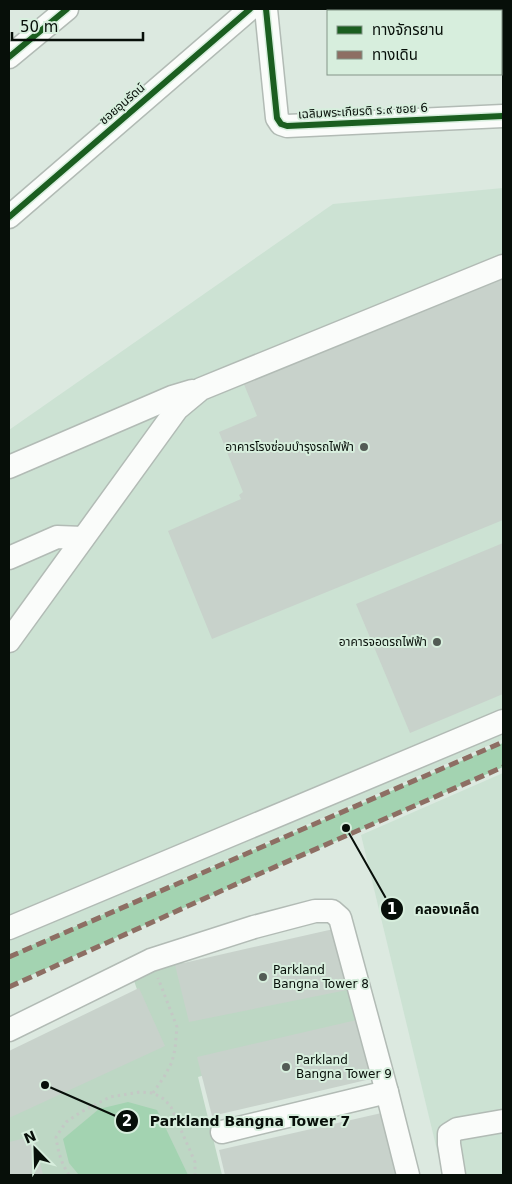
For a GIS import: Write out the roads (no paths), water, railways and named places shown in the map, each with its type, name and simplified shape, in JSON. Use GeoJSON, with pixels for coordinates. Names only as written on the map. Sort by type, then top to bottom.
{"type":"FeatureCollection","features":[{"type":"Feature","properties":{"kind":"street"},"geometry":{"type":"LineString","coordinates":[[9,57],[67,9]]}},
{"type":"Feature","properties":{"kind":"street","name":"ซอยอุนรัดน์"},"geometry":{"type":"LineString","coordinates":[[9,217],[250,9]]}},
{"type":"Feature","properties":{"kind":"street","name":"เฉลิมพระเกียรติ ร.๙ ซอย 6"},"geometry":{"type":"LineString","coordinates":[[266,9],[277,118],[281,124],[287,126],[503,116]]}},
{"type":"Feature","properties":{"kind":"street"},"geometry":{"type":"LineString","coordinates":[[9,467],[172,397],[201,389],[503,266]]}},
{"type":"Feature","properties":{"kind":"street"},"geometry":{"type":"LineString","coordinates":[[9,642],[176,409],[201,389]]}},
{"type":"Feature","properties":{"kind":"street"},"geometry":{"type":"LineString","coordinates":[[9,558],[57,537],[83,538]]}},
{"type":"Feature","properties":{"kind":"street"},"geometry":{"type":"LineString","coordinates":[[9,928],[503,721]]}},
{"type":"Feature","properties":{"kind":"street"},"geometry":{"type":"LineString","coordinates":[[9,1030],[151,960],[254,927],[315,911],[332,911],[340,918],[408,1175]]}},
{"type":"Feature","properties":{"kind":"street"},"geometry":{"type":"LineString","coordinates":[[222,1132],[387,1092]]}},
{"type":"Feature","properties":{"kind":"street"},"geometry":{"type":"LineString","coordinates":[[454,1175],[449,1134],[457,1129],[503,1121]]}},
{"type":"Feature","properties":{"kind":"place","name":"อาคารโรงซ่อมบำรุงรถไฟฟ้า"},"geometry":{"type":"Point","coordinates":[364,447]}},
{"type":"Feature","properties":{"kind":"place","name":"อาคารจอดรถไฟฟ้า"},"geometry":{"type":"Point","coordinates":[437,642]}},
{"type":"Feature","properties":{"kind":"place","name":"คลองเคล็ด"},"geometry":{"type":"Point","coordinates":[346,828]}},
{"type":"Feature","properties":{"kind":"place","name":"Parkland Bangna Tower 8"},"geometry":{"type":"Point","coordinates":[263,977]}},
{"type":"Feature","properties":{"kind":"place","name":"Parkland Bangna Tower 9"},"geometry":{"type":"Point","coordinates":[286,1067]}},
{"type":"Feature","properties":{"kind":"place","name":"Parkland Bangna Tower 7"},"geometry":{"type":"Point","coordinates":[45,1085]}}]}
